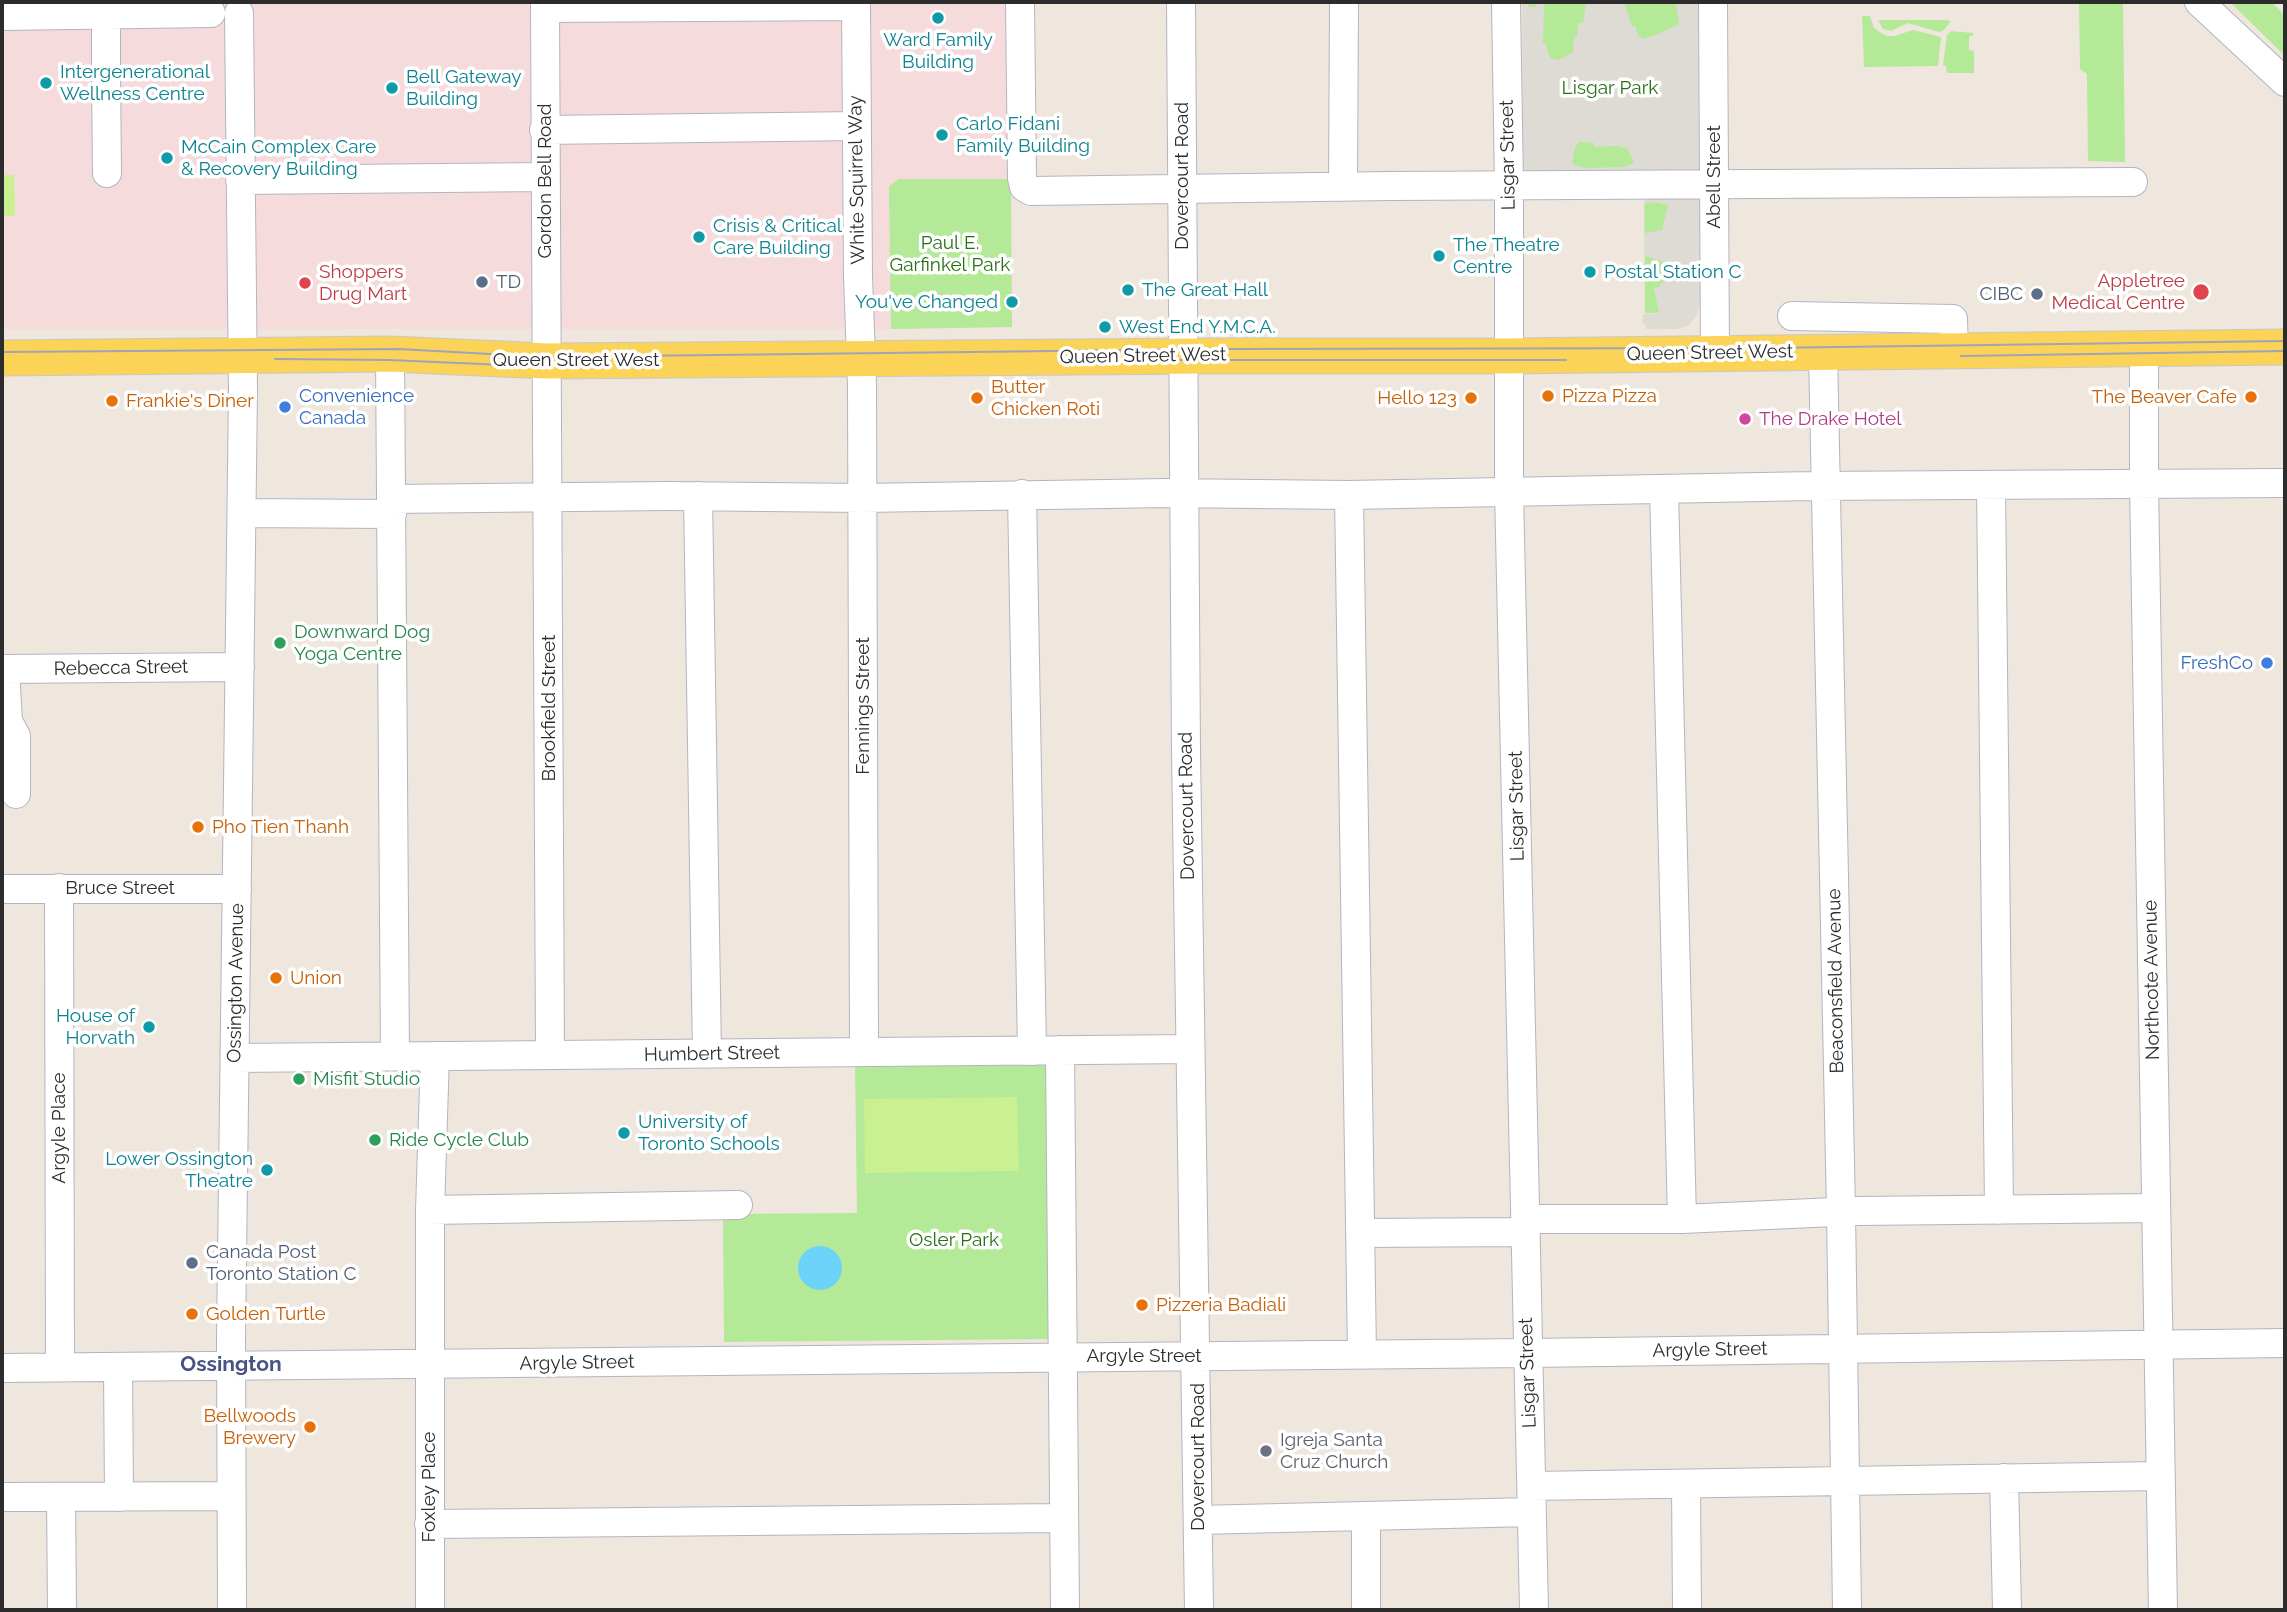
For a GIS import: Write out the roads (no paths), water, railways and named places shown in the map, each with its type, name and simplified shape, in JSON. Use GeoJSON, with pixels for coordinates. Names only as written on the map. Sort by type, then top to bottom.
{"type":"FeatureCollection","features":[{"type":"Feature","properties":{"kind":"main road","name":"Queen Street West"},"geometry":{"type":"LineString","coordinates":[[2,358],[390,354],[547,361],[1509,356],[1823,352],[1892,335],[1954,351],[2285,347]]}},
{"type":"Feature","properties":{"kind":"street"},"geometry":{"type":"LineString","coordinates":[[1020,2],[1022,178],[1024,187],[1031,191],[2133,182]]}},
{"type":"Feature","properties":{"kind":"street","name":"Dovercourt Road"},"geometry":{"type":"LineString","coordinates":[[1181,2],[1190,1049],[1199,1610]]}},
{"type":"Feature","properties":{"kind":"street"},"geometry":{"type":"LineString","coordinates":[[1343,187],[1344,2]]}},
{"type":"Feature","properties":{"kind":"street","name":"Lisgar Street"},"geometry":{"type":"LineString","coordinates":[[1506,2],[1509,491],[1534,1610]]}},
{"type":"Feature","properties":{"kind":"street","name":"Abell Street"},"geometry":{"type":"LineString","coordinates":[[1713,2],[1714,353]]}},
{"type":"Feature","properties":{"kind":"street"},"geometry":{"type":"LineString","coordinates":[[2199,2],[2285,82]]}},
{"type":"Feature","properties":{"kind":"street"},"geometry":{"type":"LineString","coordinates":[[545,5],[856,4]]}},
{"type":"Feature","properties":{"kind":"street","name":"White Squirrel Way"},"geometry":{"type":"LineString","coordinates":[[856,4],[862,359]]}},
{"type":"Feature","properties":{"kind":"street","name":"Gordon Bell Road"},"geometry":{"type":"LineString","coordinates":[[545,5],[547,361]]}},
{"type":"Feature","properties":{"kind":"street"},"geometry":{"type":"LineString","coordinates":[[2,16],[211,13]]}},
{"type":"Feature","properties":{"kind":"street","name":"Ossington Avenue"},"geometry":{"type":"LineString","coordinates":[[232,1610],[231,1367],[243,355],[239,13]]}},
{"type":"Feature","properties":{"kind":"street"},"geometry":{"type":"LineString","coordinates":[[106,15],[107,173]]}},
{"type":"Feature","properties":{"kind":"street"},"geometry":{"type":"LineString","coordinates":[[544,130],[857,126]]}},
{"type":"Feature","properties":{"kind":"street"},"geometry":{"type":"LineString","coordinates":[[240,180],[544,177]]}},
{"type":"Feature","properties":{"kind":"street"},"geometry":{"type":"LineString","coordinates":[[1792,316],[1892,335]]}},
{"type":"Feature","properties":{"kind":"street","name":"Northcote Avenue"},"geometry":{"type":"LineString","coordinates":[[2144,349],[2162,1610]]}},
{"type":"Feature","properties":{"kind":"street","name":"Beaconsfield Avenue"},"geometry":{"type":"LineString","coordinates":[[1823,352],[1847,1610]]}},
{"type":"Feature","properties":{"kind":"street"},"geometry":{"type":"LineString","coordinates":[[390,354],[395,1056]]}},
{"type":"Feature","properties":{"kind":"street","name":"Fennings Street"},"geometry":{"type":"LineString","coordinates":[[862,359],[864,1052]]}},
{"type":"Feature","properties":{"kind":"street","name":"Brookfield Street"},"geometry":{"type":"LineString","coordinates":[[547,361],[550,1055]]}},
{"type":"Feature","properties":{"kind":"street"},"geometry":{"type":"LineString","coordinates":[[242,513],[549,498],[863,498],[1022,494],[1349,495],[1824,486],[2285,483]]}},
{"type":"Feature","properties":{"kind":"street"},"geometry":{"type":"LineString","coordinates":[[1991,485],[1999,1210]]}},
{"type":"Feature","properties":{"kind":"street"},"geometry":{"type":"LineString","coordinates":[[1664,489],[1682,1219]]}},
{"type":"Feature","properties":{"kind":"street"},"geometry":{"type":"LineString","coordinates":[[1022,494],[1032,1051]]}},
{"type":"Feature","properties":{"kind":"street"},"geometry":{"type":"LineString","coordinates":[[1349,495],[1362,1354]]}},
{"type":"Feature","properties":{"kind":"street"},"geometry":{"type":"LineString","coordinates":[[698,496],[707,1054]]}},
{"type":"Feature","properties":{"kind":"street","name":"Rebecca Street"},"geometry":{"type":"LineString","coordinates":[[3,669],[240,667]]}},
{"type":"Feature","properties":{"kind":"street"},"geometry":{"type":"LineString","coordinates":[[3,669],[8,721],[16,736],[16,794]]}},
{"type":"Feature","properties":{"kind":"street","name":"Argyle Place"},"geometry":{"type":"LineString","coordinates":[[59,888],[60,1367]]}},
{"type":"Feature","properties":{"kind":"street","name":"Bruce Street"},"geometry":{"type":"LineString","coordinates":[[2,889],[237,889]]}},
{"type":"Feature","properties":{"kind":"street","name":"Humbert Street"},"geometry":{"type":"LineString","coordinates":[[235,1058],[1190,1049]]}},
{"type":"Feature","properties":{"kind":"street"},"geometry":{"type":"LineString","coordinates":[[1060,1051],[1065,1610]]}},
{"type":"Feature","properties":{"kind":"street","name":"Foxley Place"},"geometry":{"type":"LineString","coordinates":[[430,1610],[430,1210],[435,1056]]}},
{"type":"Feature","properties":{"kind":"street"},"geometry":{"type":"LineString","coordinates":[[430,1210],[738,1205]]}},
{"type":"Feature","properties":{"kind":"street"},"geometry":{"type":"LineString","coordinates":[[1360,1233],[1841,1211],[2156,1208]]}},
{"type":"Feature","properties":{"kind":"street","name":"Argyle Street"},"geometry":{"type":"LineString","coordinates":[[2,1368],[2285,1343]]}},
{"type":"Feature","properties":{"kind":"street"},"geometry":{"type":"LineString","coordinates":[[118,1497],[122,1367]]}},
{"type":"Feature","properties":{"kind":"street"},"geometry":{"type":"LineString","coordinates":[[1198,1520],[1366,1517],[1686,1485],[2160,1476]]}},
{"type":"Feature","properties":{"kind":"street"},"geometry":{"type":"LineString","coordinates":[[2004,1478],[2007,1610]]}},
{"type":"Feature","properties":{"kind":"street"},"geometry":{"type":"LineString","coordinates":[[1686,1485],[1687,1610]]}},
{"type":"Feature","properties":{"kind":"street"},"geometry":{"type":"LineString","coordinates":[[2,1497],[230,1496]]}},
{"type":"Feature","properties":{"kind":"street"},"geometry":{"type":"LineString","coordinates":[[61,1497],[62,1610]]}},
{"type":"Feature","properties":{"kind":"street"},"geometry":{"type":"LineString","coordinates":[[1366,1517],[1366,1610]]}},
{"type":"Feature","properties":{"kind":"street"},"geometry":{"type":"LineString","coordinates":[[429,1524],[1064,1518]]}},
{"type":"Feature","properties":{"kind":"water"},"geometry":{"type":"Polygon","coordinates":[[[820,1246],[835,1253],[842,1268],[835,1283],[820,1290],[805,1283],[798,1268],[805,1253],[820,1246]]]}},
{"type":"Feature","properties":{"kind":"tram line"},"geometry":{"type":"LineString","coordinates":[[2,352],[398,349],[546,357],[1225,349],[1764,348],[2285,341]]}},
{"type":"Feature","properties":{"kind":"tram line"},"geometry":{"type":"LineString","coordinates":[[1961,356],[2285,351]]}},
{"type":"Feature","properties":{"kind":"tram line"},"geometry":{"type":"LineString","coordinates":[[275,359],[389,360],[551,367]]}},
{"type":"Feature","properties":{"kind":"tram line"},"geometry":{"type":"LineString","coordinates":[[1160,360],[1566,360]]}},
{"type":"Feature","properties":{"kind":"place","name":"Ward Family Building"},"geometry":{"type":"Point","coordinates":[938,18]}},
{"type":"Feature","properties":{"kind":"place","name":"Intergenerational Wellness Centre"},"geometry":{"type":"Point","coordinates":[46,83]}},
{"type":"Feature","properties":{"kind":"place","name":"Bell Gateway Building"},"geometry":{"type":"Point","coordinates":[392,88]}},
{"type":"Feature","properties":{"kind":"place","name":"Carlo Fidani Family Building"},"geometry":{"type":"Point","coordinates":[942,135]}},
{"type":"Feature","properties":{"kind":"place","name":"McCain Complex Care & Recovery Building"},"geometry":{"type":"Point","coordinates":[167,158]}},
{"type":"Feature","properties":{"kind":"place","name":"Crisis & Critical Care Building"},"geometry":{"type":"Point","coordinates":[699,237]}},
{"type":"Feature","properties":{"kind":"place","name":"The Theatre Centre"},"geometry":{"type":"Point","coordinates":[1439,256]}},
{"type":"Feature","properties":{"kind":"place","name":"Postal Station C"},"geometry":{"type":"Point","coordinates":[1590,272]}},
{"type":"Feature","properties":{"kind":"place","name":"TD"},"geometry":{"type":"Point","coordinates":[482,282]}},
{"type":"Feature","properties":{"kind":"place","name":"Shoppers Drug Mart"},"geometry":{"type":"Point","coordinates":[305,283]}},
{"type":"Feature","properties":{"kind":"place","name":"The Great Hall"},"geometry":{"type":"Point","coordinates":[1128,290]}},
{"type":"Feature","properties":{"kind":"place","name":"Appletree Medical Centre"},"geometry":{"type":"Point","coordinates":[2201,292]}},
{"type":"Feature","properties":{"kind":"place","name":"CIBC"},"geometry":{"type":"Point","coordinates":[2037,294]}},
{"type":"Feature","properties":{"kind":"place","name":"You've Changed"},"geometry":{"type":"Point","coordinates":[1012,302]}},
{"type":"Feature","properties":{"kind":"place","name":"West End Y.M.C.A."},"geometry":{"type":"Point","coordinates":[1105,327]}},
{"type":"Feature","properties":{"kind":"place","name":"Pizza Pizza"},"geometry":{"type":"Point","coordinates":[1548,396]}},
{"type":"Feature","properties":{"kind":"place","name":"The Beaver Cafe"},"geometry":{"type":"Point","coordinates":[2251,397]}},
{"type":"Feature","properties":{"kind":"place","name":"Butter Chicken Roti"},"geometry":{"type":"Point","coordinates":[977,398]}},
{"type":"Feature","properties":{"kind":"place","name":"Hello 123"},"geometry":{"type":"Point","coordinates":[1471,398]}},
{"type":"Feature","properties":{"kind":"place","name":"Frankie's Diner"},"geometry":{"type":"Point","coordinates":[112,401]}},
{"type":"Feature","properties":{"kind":"place","name":"Convenience Canada"},"geometry":{"type":"Point","coordinates":[285,407]}},
{"type":"Feature","properties":{"kind":"place","name":"The Drake Hotel"},"geometry":{"type":"Point","coordinates":[1745,419]}},
{"type":"Feature","properties":{"kind":"place","name":"Downward Dog Yoga Centre"},"geometry":{"type":"Point","coordinates":[280,643]}},
{"type":"Feature","properties":{"kind":"place","name":"FreshCo"},"geometry":{"type":"Point","coordinates":[2267,663]}},
{"type":"Feature","properties":{"kind":"place","name":"Pho Tien Thanh"},"geometry":{"type":"Point","coordinates":[198,827]}},
{"type":"Feature","properties":{"kind":"place","name":"Union"},"geometry":{"type":"Point","coordinates":[276,978]}},
{"type":"Feature","properties":{"kind":"place","name":"House of Horvath"},"geometry":{"type":"Point","coordinates":[149,1027]}},
{"type":"Feature","properties":{"kind":"place","name":"Misfit Studio"},"geometry":{"type":"Point","coordinates":[299,1079]}},
{"type":"Feature","properties":{"kind":"place","name":"University of Toronto Schools"},"geometry":{"type":"Point","coordinates":[624,1133]}},
{"type":"Feature","properties":{"kind":"place","name":"Ride Cycle Club"},"geometry":{"type":"Point","coordinates":[375,1140]}},
{"type":"Feature","properties":{"kind":"place","name":"Lower Ossington Theatre"},"geometry":{"type":"Point","coordinates":[267,1170]}},
{"type":"Feature","properties":{"kind":"place","name":"Canada Post Toronto Station C"},"geometry":{"type":"Point","coordinates":[192,1263]}},
{"type":"Feature","properties":{"kind":"place","name":"Pizzeria Badiali"},"geometry":{"type":"Point","coordinates":[1142,1305]}},
{"type":"Feature","properties":{"kind":"place","name":"Golden Turtle"},"geometry":{"type":"Point","coordinates":[192,1314]}},
{"type":"Feature","properties":{"kind":"place","name":"Bellwoods Brewery"},"geometry":{"type":"Point","coordinates":[310,1427]}},
{"type":"Feature","properties":{"kind":"place","name":"Igreja Santa Cruz Church"},"geometry":{"type":"Point","coordinates":[1266,1451]}},
{"type":"Feature","properties":{"kind":"district","name":"Ossington"},"geometry":{"type":"Point","coordinates":[231,1365]}},
{"type":"Feature","properties":{"kind":"park label","name":"Lisgar Park"},"geometry":{"type":"Point","coordinates":[1610,88]}},
{"type":"Feature","properties":{"kind":"park label","name":"Paul E. Garfinkel Park"},"geometry":{"type":"Point","coordinates":[950,254]}},
{"type":"Feature","properties":{"kind":"park label","name":"Osler Park"},"geometry":{"type":"Point","coordinates":[954,1240]}}]}
